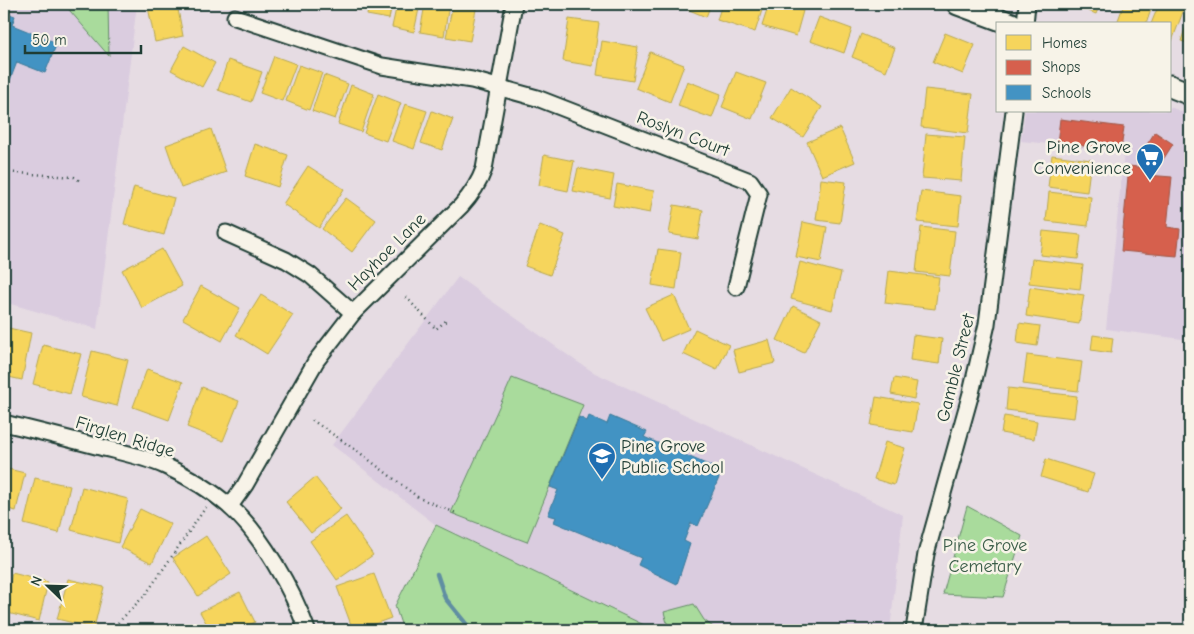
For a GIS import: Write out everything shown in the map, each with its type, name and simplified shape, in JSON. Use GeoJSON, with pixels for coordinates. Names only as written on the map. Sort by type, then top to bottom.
{"type":"FeatureCollection","features":[{"type":"Feature","properties":{"kind":"main road"},"geometry":{"type":"LineString","coordinates":[[958,4],[1007,22]]}},
{"type":"Feature","properties":{"kind":"main road"},"geometry":{"type":"LineString","coordinates":[[1172,87],[1190,94]]}},
{"type":"Feature","properties":{"kind":"street","name":"Hayhoe Lane"},"geometry":{"type":"LineString","coordinates":[[230,506],[245,484],[316,361],[353,313],[461,206],[475,188],[484,169],[514,4]]}},
{"type":"Feature","properties":{"kind":"street"},"geometry":{"type":"LineString","coordinates":[[1025,22],[1026,4]]}},
{"type":"Feature","properties":{"kind":"street","name":"Roslyn Court"},"geometry":{"type":"LineString","coordinates":[[234,17],[382,66],[472,80],[537,98],[750,181],[758,194],[736,287]]}},
{"type":"Feature","properties":{"kind":"street","name":"Gamble Street"},"geometry":{"type":"LineString","coordinates":[[914,630],[928,546],[971,393],[987,324],[1014,112]]}},
{"type":"Feature","properties":{"kind":"street"},"geometry":{"type":"LineString","coordinates":[[226,233],[286,260],[310,275],[353,313]]}},
{"type":"Feature","properties":{"kind":"street","name":"Firglen Ridge"},"geometry":{"type":"LineString","coordinates":[[4,423],[148,460],[179,474],[230,506],[253,532],[272,559],[303,618],[307,630]]}},
{"type":"Feature","properties":{"kind":"path"},"geometry":{"type":"LineString","coordinates":[[4,172],[74,177],[80,181]]}},
{"type":"Feature","properties":{"kind":"path"},"geometry":{"type":"LineString","coordinates":[[406,298],[436,329],[447,320]]}},
{"type":"Feature","properties":{"kind":"path"},"geometry":{"type":"LineString","coordinates":[[312,420],[360,453],[418,498],[456,513]]}},
{"type":"Feature","properties":{"kind":"path"},"geometry":{"type":"LineString","coordinates":[[111,630],[146,594],[208,505]]}},
{"type":"Feature","properties":{"kind":"shaded area"},"geometry":{"type":"Polygon","coordinates":[[[4,4],[137,4],[97,329],[4,302],[4,4]]]}},
{"type":"Feature","properties":{"kind":"shaded area"},"geometry":{"type":"Polygon","coordinates":[[[1172,108],[1190,115],[1190,340],[1106,329],[1124,152],[1021,141],[1025,112],[1172,112],[1172,108]]]}},
{"type":"Feature","properties":{"kind":"shaded area","name":"Pine Grove Public School"},"geometry":{"type":"Polygon","coordinates":[[[458,277],[595,373],[903,515],[890,630],[644,630],[644,625],[436,525],[332,445],[458,277]]]}},
{"type":"Feature","properties":{"kind":"green space"},"geometry":{"type":"Polygon","coordinates":[[[64,4],[108,4],[109,56],[64,4]]]}},
{"type":"Feature","properties":{"kind":"green space"},"geometry":{"type":"Polygon","coordinates":[[[512,378],[583,405],[527,542],[451,513],[512,378]]]}},
{"type":"Feature","properties":{"kind":"green space","name":"Pine Grove Cemetary"},"geometry":{"type":"Polygon","coordinates":[[[967,506],[1022,536],[1003,597],[943,594],[967,506]]]}},
{"type":"Feature","properties":{"kind":"green space"},"geometry":{"type":"Polygon","coordinates":[[[436,525],[644,625],[644,630],[403,630],[395,606],[436,525]]]}},
{"type":"Feature","properties":{"kind":"green space"},"geometry":{"type":"Polygon","coordinates":[[[694,604],[704,620],[717,630],[669,630],[664,612],[694,604]]]}},
{"type":"Feature","properties":{"kind":"building: Homes"},"geometry":{"type":"Polygon","coordinates":[[[177,4],[183,36],[155,42],[148,7],[177,4]]]}},
{"type":"Feature","properties":{"kind":"building: Homes"},"geometry":{"type":"Polygon","coordinates":[[[340,4],[362,4],[361,10],[339,7],[340,4]]]}},
{"type":"Feature","properties":{"kind":"building: Homes"},"geometry":{"type":"Polygon","coordinates":[[[369,4],[392,4],[389,19],[367,15],[369,4]]]}},
{"type":"Feature","properties":{"kind":"building: Homes"},"geometry":{"type":"Polygon","coordinates":[[[397,4],[420,4],[414,32],[392,27],[397,4]]]}},
{"type":"Feature","properties":{"kind":"building: Homes"},"geometry":{"type":"Polygon","coordinates":[[[425,4],[449,4],[444,36],[420,32],[425,4]]]}},
{"type":"Feature","properties":{"kind":"building: Homes"},"geometry":{"type":"Polygon","coordinates":[[[453,4],[477,4],[470,41],[446,37],[453,4]]]}},
{"type":"Feature","properties":{"kind":"building: Homes"},"geometry":{"type":"Polygon","coordinates":[[[675,4],[711,4],[706,17],[675,4]]]}},
{"type":"Feature","properties":{"kind":"building: Homes"},"geometry":{"type":"Polygon","coordinates":[[[722,4],[764,4],[755,32],[717,20],[722,4]]]}},
{"type":"Feature","properties":{"kind":"building: Homes"},"geometry":{"type":"Polygon","coordinates":[[[769,4],[777,4],[803,11],[796,36],[762,26],[769,4]]]}},
{"type":"Feature","properties":{"kind":"building: Homes"},"geometry":{"type":"Polygon","coordinates":[[[1072,4],[1100,4],[1096,14],[1072,4]]]}},
{"type":"Feature","properties":{"kind":"building: Homes"},"geometry":{"type":"Polygon","coordinates":[[[1124,4],[1153,4],[1147,22],[1117,22],[1124,4]]]}},
{"type":"Feature","properties":{"kind":"building: Homes"},"geometry":{"type":"Polygon","coordinates":[[[1159,4],[1170,4],[1184,9],[1172,41],[1172,22],[1152,22],[1159,4]]]}},
{"type":"Feature","properties":{"kind":"building: Homes"},"geometry":{"type":"Polygon","coordinates":[[[1190,14],[1190,44],[1181,41],[1190,14]]]}},
{"type":"Feature","properties":{"kind":"building: Homes"},"geometry":{"type":"Polygon","coordinates":[[[819,17],[852,29],[844,53],[810,41],[819,17]]]}},
{"type":"Feature","properties":{"kind":"building: Homes"},"geometry":{"type":"Polygon","coordinates":[[[569,19],[599,23],[593,66],[563,61],[569,19]]]}},
{"type":"Feature","properties":{"kind":"building: Homes"},"geometry":{"type":"Polygon","coordinates":[[[945,33],[975,45],[963,74],[933,62],[945,33]]]}},
{"type":"Feature","properties":{"kind":"building: Homes"},"geometry":{"type":"Polygon","coordinates":[[[861,34],[895,48],[886,71],[852,57],[861,34]]]}},
{"type":"Feature","properties":{"kind":"building: Homes"},"geometry":{"type":"Polygon","coordinates":[[[602,41],[638,47],[633,81],[597,75],[602,41]]]}},
{"type":"Feature","properties":{"kind":"building: Homes"},"geometry":{"type":"Polygon","coordinates":[[[184,46],[215,63],[202,87],[171,70],[184,46]]]}},
{"type":"Feature","properties":{"kind":"building: Homes"},"geometry":{"type":"Polygon","coordinates":[[[650,52],[684,65],[670,102],[636,88],[650,52]]]}},
{"type":"Feature","properties":{"kind":"building: Homes"},"geometry":{"type":"Polygon","coordinates":[[[274,56],[296,64],[282,101],[260,93],[274,56]]]}},
{"type":"Feature","properties":{"kind":"building: Homes"},"geometry":{"type":"Polygon","coordinates":[[[228,60],[262,72],[251,102],[218,90],[228,60]]]}},
{"type":"Feature","properties":{"kind":"building: Homes"},"geometry":{"type":"Polygon","coordinates":[[[299,65],[322,73],[309,110],[286,101],[299,65]]]}},
{"type":"Feature","properties":{"kind":"building: Homes"},"geometry":{"type":"Polygon","coordinates":[[[736,72],[766,83],[752,119],[722,107],[736,72]]]}},
{"type":"Feature","properties":{"kind":"building: Homes"},"geometry":{"type":"Polygon","coordinates":[[[324,75],[348,84],[335,119],[312,111],[324,75]]]}},
{"type":"Feature","properties":{"kind":"building: Homes"},"geometry":{"type":"Polygon","coordinates":[[[687,81],[721,94],[712,118],[678,106],[687,81]]]}},
{"type":"Feature","properties":{"kind":"building: Homes"},"geometry":{"type":"Polygon","coordinates":[[[351,85],[374,94],[361,132],[338,124],[351,85]]]}},
{"type":"Feature","properties":{"kind":"building: Homes"},"geometry":{"type":"Polygon","coordinates":[[[791,87],[822,107],[803,137],[772,118],[791,87]]]}},
{"type":"Feature","properties":{"kind":"building: Homes"},"geometry":{"type":"Polygon","coordinates":[[[925,89],[973,94],[968,133],[921,127],[925,89]]]}},
{"type":"Feature","properties":{"kind":"building: Homes"},"geometry":{"type":"Polygon","coordinates":[[[378,94],[401,103],[386,141],[364,133],[378,94]]]}},
{"type":"Feature","properties":{"kind":"building: Homes"},"geometry":{"type":"Polygon","coordinates":[[[405,104],[427,111],[414,149],[392,141],[405,104]]]}},
{"type":"Feature","properties":{"kind":"building: Homes"},"geometry":{"type":"Polygon","coordinates":[[[432,111],[453,119],[442,150],[421,143],[432,111]]]}},
{"type":"Feature","properties":{"kind":"building: Homes"},"geometry":{"type":"Polygon","coordinates":[[[840,128],[855,162],[822,176],[807,142],[840,128]]]}},
{"type":"Feature","properties":{"kind":"building: Homes"},"geometry":{"type":"Polygon","coordinates":[[[211,129],[226,172],[181,188],[166,145],[211,129]]]}},
{"type":"Feature","properties":{"kind":"building: Homes"},"geometry":{"type":"Polygon","coordinates":[[[926,134],[965,137],[961,181],[922,178],[926,134]]]}},
{"type":"Feature","properties":{"kind":"building: Homes"},"geometry":{"type":"Polygon","coordinates":[[[255,144],[288,155],[278,187],[245,176],[255,144]]]}},
{"type":"Feature","properties":{"kind":"building: Homes"},"geometry":{"type":"Polygon","coordinates":[[[544,155],[574,161],[568,191],[539,185],[544,155]]]}},
{"type":"Feature","properties":{"kind":"building: Homes"},"geometry":{"type":"Polygon","coordinates":[[[1052,155],[1091,160],[1087,192],[1048,187],[1052,155]]]}},
{"type":"Feature","properties":{"kind":"building: Homes"},"geometry":{"type":"Polygon","coordinates":[[[308,166],[344,189],[319,228],[283,204],[308,166]]]}},
{"type":"Feature","properties":{"kind":"building: Homes"},"geometry":{"type":"Polygon","coordinates":[[[578,168],[614,175],[610,198],[573,191],[578,168]]]}},
{"type":"Feature","properties":{"kind":"building: Homes"},"geometry":{"type":"Polygon","coordinates":[[[821,179],[846,182],[840,223],[816,220],[821,179]]]}},
{"type":"Feature","properties":{"kind":"building: Homes"},"geometry":{"type":"Polygon","coordinates":[[[617,184],[654,191],[650,213],[613,206],[617,184]]]}},
{"type":"Feature","properties":{"kind":"building: Homes"},"geometry":{"type":"Polygon","coordinates":[[[134,187],[174,198],[164,235],[124,224],[134,187]]]}},
{"type":"Feature","properties":{"kind":"building: Homes"},"geometry":{"type":"Polygon","coordinates":[[[921,191],[961,196],[958,226],[917,222],[921,191]]]}},
{"type":"Feature","properties":{"kind":"building: Homes"},"geometry":{"type":"Polygon","coordinates":[[[1049,192],[1091,197],[1088,226],[1046,221],[1049,192]]]}},
{"type":"Feature","properties":{"kind":"building: Homes"},"geometry":{"type":"Polygon","coordinates":[[[346,198],[376,220],[352,252],[322,229],[346,198]]]}},
{"type":"Feature","properties":{"kind":"building: Homes"},"geometry":{"type":"Polygon","coordinates":[[[674,205],[703,210],[698,239],[669,234],[674,205]]]}},
{"type":"Feature","properties":{"kind":"building: Homes"},"geometry":{"type":"Polygon","coordinates":[[[803,222],[827,227],[821,262],[796,257],[803,222]]]}},
{"type":"Feature","properties":{"kind":"building: Homes"},"geometry":{"type":"Polygon","coordinates":[[[540,225],[565,235],[550,275],[525,266],[540,225]]]}},
{"type":"Feature","properties":{"kind":"building: Homes"},"geometry":{"type":"Polygon","coordinates":[[[921,227],[955,231],[950,276],[916,272],[921,227]]]}},
{"type":"Feature","properties":{"kind":"building: Homes"},"geometry":{"type":"Polygon","coordinates":[[[1043,231],[1081,235],[1078,259],[1040,255],[1043,231]]]}},
{"type":"Feature","properties":{"kind":"building: Homes"},"geometry":{"type":"Polygon","coordinates":[[[162,249],[182,286],[142,308],[122,270],[162,249]]]}},
{"type":"Feature","properties":{"kind":"building: Homes"},"geometry":{"type":"Polygon","coordinates":[[[658,249],[681,252],[676,289],[652,285],[658,249]]]}},
{"type":"Feature","properties":{"kind":"building: Homes"},"geometry":{"type":"Polygon","coordinates":[[[1032,259],[1083,265],[1080,289],[1029,283],[1032,259]]]}},
{"type":"Feature","properties":{"kind":"building: Homes"},"geometry":{"type":"Polygon","coordinates":[[[800,262],[841,273],[832,310],[791,299],[800,262]]]}},
{"type":"Feature","properties":{"kind":"building: Homes"},"geometry":{"type":"Polygon","coordinates":[[[889,271],[939,277],[935,309],[885,303],[889,271]]]}},
{"type":"Feature","properties":{"kind":"building: Homes"},"geometry":{"type":"Polygon","coordinates":[[[201,286],[240,308],[222,341],[183,319],[201,286]]]}},
{"type":"Feature","properties":{"kind":"building: Homes"},"geometry":{"type":"Polygon","coordinates":[[[1030,287],[1084,295],[1079,324],[1026,316],[1030,287]]]}},
{"type":"Feature","properties":{"kind":"building: Homes"},"geometry":{"type":"Polygon","coordinates":[[[261,295],[293,315],[267,354],[236,335],[261,295]]]}},
{"type":"Feature","properties":{"kind":"building: Homes"},"geometry":{"type":"Polygon","coordinates":[[[674,295],[689,329],[661,341],[645,308],[674,295]]]}},
{"type":"Feature","properties":{"kind":"building: Homes"},"geometry":{"type":"Polygon","coordinates":[[[793,306],[821,320],[804,353],[777,340],[793,306]]]}},
{"type":"Feature","properties":{"kind":"building: Homes"},"geometry":{"type":"Polygon","coordinates":[[[1019,323],[1040,326],[1037,346],[1017,343],[1019,323]]]}},
{"type":"Feature","properties":{"kind":"building: Homes"},"geometry":{"type":"Polygon","coordinates":[[[4,327],[31,333],[22,380],[4,376],[4,327]]]}},
{"type":"Feature","properties":{"kind":"building: Homes"},"geometry":{"type":"Polygon","coordinates":[[[695,329],[729,345],[717,370],[683,354],[695,329]]]}},
{"type":"Feature","properties":{"kind":"building: Homes"},"geometry":{"type":"Polygon","coordinates":[[[913,335],[942,339],[939,364],[910,360],[913,335]]]}},
{"type":"Feature","properties":{"kind":"building: Homes"},"geometry":{"type":"Polygon","coordinates":[[[1093,335],[1113,338],[1111,353],[1091,350],[1093,335]]]}},
{"type":"Feature","properties":{"kind":"building: Homes"},"geometry":{"type":"Polygon","coordinates":[[[769,340],[775,363],[739,372],[733,350],[769,340]]]}},
{"type":"Feature","properties":{"kind":"building: Homes"},"geometry":{"type":"Polygon","coordinates":[[[43,345],[81,354],[70,394],[33,384],[43,345]]]}},
{"type":"Feature","properties":{"kind":"building: Homes"},"geometry":{"type":"Polygon","coordinates":[[[92,351],[128,360],[117,406],[81,397],[92,351]]]}},
{"type":"Feature","properties":{"kind":"building: Homes"},"geometry":{"type":"Polygon","coordinates":[[[1027,355],[1082,362],[1078,391],[1023,384],[1027,355]]]}},
{"type":"Feature","properties":{"kind":"building: Homes"},"geometry":{"type":"Polygon","coordinates":[[[147,369],[183,382],[169,420],[133,407],[147,369]]]}},
{"type":"Feature","properties":{"kind":"building: Homes"},"geometry":{"type":"Polygon","coordinates":[[[894,378],[917,382],[914,399],[891,394],[894,378]]]}},
{"type":"Feature","properties":{"kind":"building: Homes"},"geometry":{"type":"Polygon","coordinates":[[[202,387],[239,401],[223,441],[187,427],[202,387]]]}},
{"type":"Feature","properties":{"kind":"building: Homes"},"geometry":{"type":"Polygon","coordinates":[[[1008,388],[1077,396],[1074,418],[1006,410],[1008,388]]]}},
{"type":"Feature","properties":{"kind":"building: Homes"},"geometry":{"type":"Polygon","coordinates":[[[876,397],[918,404],[913,432],[871,425],[876,397]]]}},
{"type":"Feature","properties":{"kind":"building: Homes"},"geometry":{"type":"Polygon","coordinates":[[[1004,416],[1037,421],[1034,439],[1001,433],[1004,416]]]}},
{"type":"Feature","properties":{"kind":"building: Homes"},"geometry":{"type":"Polygon","coordinates":[[[885,442],[905,448],[894,485],[874,479],[885,442]]]}},
{"type":"Feature","properties":{"kind":"building: Homes"},"geometry":{"type":"Polygon","coordinates":[[[1046,459],[1094,474],[1088,492],[1041,477],[1046,459]]]}},
{"type":"Feature","properties":{"kind":"building: Homes"},"geometry":{"type":"Polygon","coordinates":[[[4,468],[25,473],[16,511],[4,508],[4,468]]]}},
{"type":"Feature","properties":{"kind":"building: Homes"},"geometry":{"type":"Polygon","coordinates":[[[315,477],[341,509],[311,533],[286,502],[315,477]]]}},
{"type":"Feature","properties":{"kind":"building: Homes"},"geometry":{"type":"Polygon","coordinates":[[[35,478],[70,486],[59,533],[24,524],[35,478]]]}},
{"type":"Feature","properties":{"kind":"building: Homes"},"geometry":{"type":"Polygon","coordinates":[[[82,487],[128,499],[118,543],[71,530],[82,487]]]}},
{"type":"Feature","properties":{"kind":"building: Homes"},"geometry":{"type":"Polygon","coordinates":[[[140,509],[171,524],[152,563],[120,547],[140,509]]]}},
{"type":"Feature","properties":{"kind":"building: Homes"},"geometry":{"type":"Polygon","coordinates":[[[346,516],[373,555],[337,580],[310,541],[346,516]]]}},
{"type":"Feature","properties":{"kind":"building: Homes"},"geometry":{"type":"Polygon","coordinates":[[[206,536],[231,574],[198,596],[173,558],[206,536]]]}},
{"type":"Feature","properties":{"kind":"building: Homes"},"geometry":{"type":"Polygon","coordinates":[[[12,573],[48,582],[39,621],[4,612],[12,573]]]}},
{"type":"Feature","properties":{"kind":"building: Homes"},"geometry":{"type":"Polygon","coordinates":[[[374,574],[391,618],[358,630],[353,630],[337,587],[374,574]]]}},
{"type":"Feature","properties":{"kind":"building: Homes"},"geometry":{"type":"Polygon","coordinates":[[[68,579],[104,587],[94,628],[57,619],[68,579]]]}},
{"type":"Feature","properties":{"kind":"building: Homes"},"geometry":{"type":"Polygon","coordinates":[[[240,592],[255,622],[239,630],[210,630],[200,612],[240,592]]]}},
{"type":"Feature","properties":{"kind":"building: Homes"},"geometry":{"type":"Polygon","coordinates":[[[982,626],[1014,630],[981,630],[982,626]]]}},
{"type":"Feature","properties":{"kind":"building: Shops"},"geometry":{"type":"Polygon","coordinates":[[[1060,119],[1124,127],[1121,150],[1057,143],[1060,119]]]}},
{"type":"Feature","properties":{"kind":"building: Shops"},"geometry":{"type":"Polygon","coordinates":[[[1155,132],[1173,144],[1159,166],[1141,154],[1155,132]]]}},
{"type":"Feature","properties":{"kind":"building: Shops"},"geometry":{"type":"Polygon","coordinates":[[[1129,166],[1147,168],[1147,175],[1172,177],[1167,227],[1180,229],[1177,256],[1121,251],[1129,166]]]}},
{"type":"Feature","properties":{"kind":"building: Schools"},"geometry":{"type":"Polygon","coordinates":[[[4,12],[15,16],[12,25],[57,43],[45,73],[17,62],[4,96],[4,12]]]}},
{"type":"Feature","properties":{"kind":"building: Schools"},"geometry":{"type":"Polygon","coordinates":[[[589,416],[607,424],[610,416],[647,432],[644,437],[722,471],[698,526],[691,523],[684,541],[690,544],[677,584],[638,565],[641,558],[554,522],[556,517],[548,515],[558,490],[550,487],[579,417],[587,421],[589,416]]]}},
{"type":"Feature","properties":{"kind":"waterway"},"geometry":{"type":"LineString","coordinates":[[437,574],[445,598],[471,630]]}},
{"type":"Feature","properties":{"kind":"place","name":"Pine Grove Convenience"},"geometry":{"type":"Point","coordinates":[1150,181]}},
{"type":"Feature","properties":{"kind":"place","name":"Pine Grove Public School"},"geometry":{"type":"Point","coordinates":[602,480]}}]}
